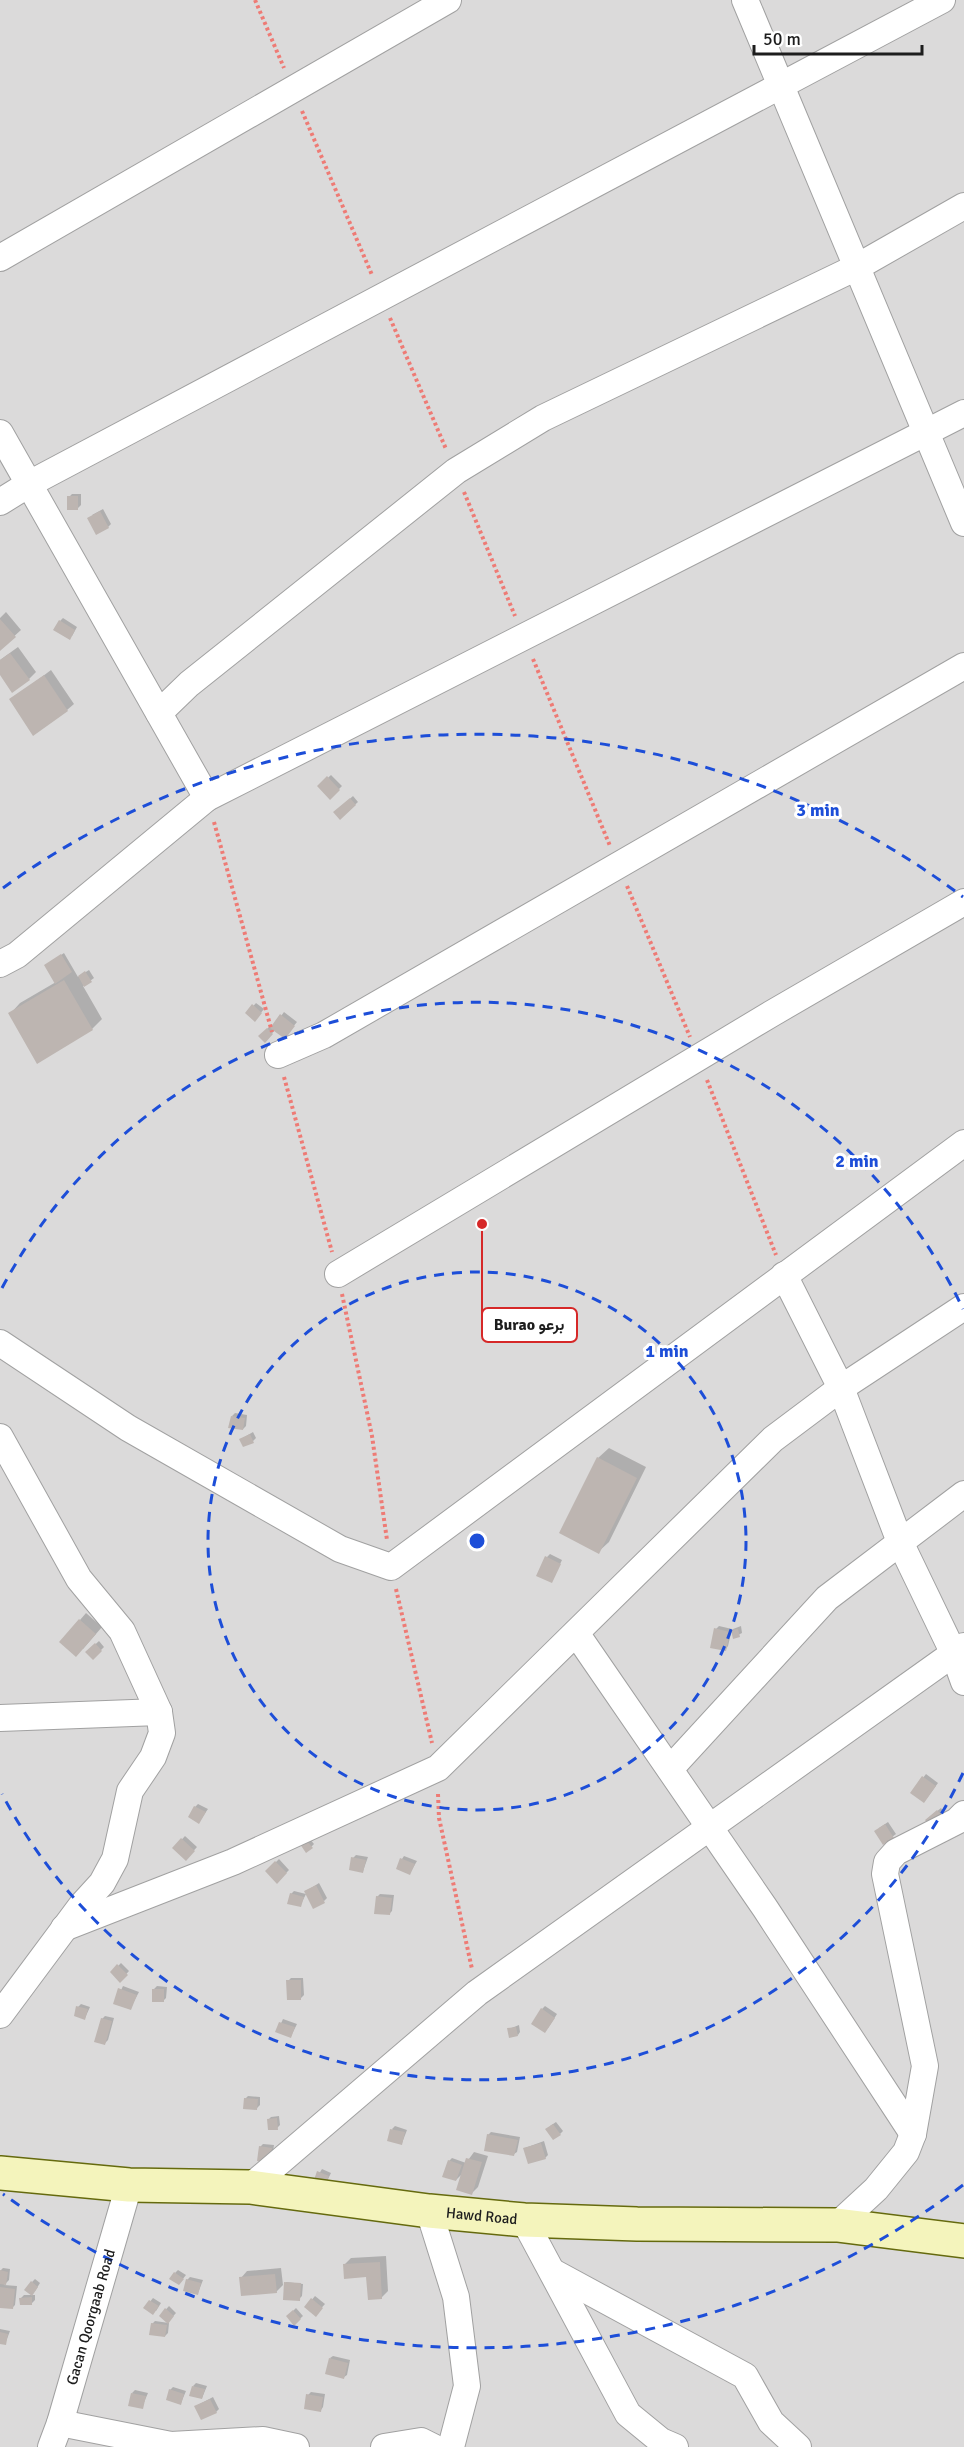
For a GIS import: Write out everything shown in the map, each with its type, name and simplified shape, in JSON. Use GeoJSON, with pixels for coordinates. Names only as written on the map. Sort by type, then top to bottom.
{"type":"FeatureCollection","features":[{"type":"Feature","properties":{"kind":"main road","name":"Hawd Road"},"geometry":{"type":"LineString","coordinates":[[0,2172],[129,2186],[250,2187],[429,2211],[524,2220],[637,2224],[837,2225],[964,2241]]}},
{"type":"Feature","properties":{"kind":"street"},"geometry":{"type":"LineString","coordinates":[[0,258],[448,0]]}},
{"type":"Feature","properties":{"kind":"street"},"geometry":{"type":"LineString","coordinates":[[745,0],[964,523]]}},
{"type":"Feature","properties":{"kind":"street"},"geometry":{"type":"LineString","coordinates":[[0,502],[29,484],[942,0]]}},
{"type":"Feature","properties":{"kind":"street"},"geometry":{"type":"LineString","coordinates":[[159,713],[189,684],[456,471],[543,418],[857,267],[964,206]]}},
{"type":"Feature","properties":{"kind":"street"},"geometry":{"type":"LineString","coordinates":[[0,964],[17,954],[207,798],[964,413]]}},
{"type":"Feature","properties":{"kind":"street"},"geometry":{"type":"LineString","coordinates":[[0,433],[207,798]]}},
{"type":"Feature","properties":{"kind":"street"},"geometry":{"type":"LineString","coordinates":[[278,1055],[324,1035],[964,666]]}},
{"type":"Feature","properties":{"kind":"street"},"geometry":{"type":"LineString","coordinates":[[338,1274],[771,1014],[964,902]]}},
{"type":"Feature","properties":{"kind":"street"},"geometry":{"type":"LineString","coordinates":[[0,1342],[128,1428],[340,1549],[391,1567],[964,1143]]}},
{"type":"Feature","properties":{"kind":"street"},"geometry":{"type":"LineString","coordinates":[[783,1275],[841,1388],[900,1542],[959,1650],[964,1682]]}},
{"type":"Feature","properties":{"kind":"street"},"geometry":{"type":"LineString","coordinates":[[64,1928],[233,1862],[438,1768],[773,1438],[841,1388],[964,1307]]}},
{"type":"Feature","properties":{"kind":"street"},"geometry":{"type":"LineString","coordinates":[[0,1437],[79,1579],[122,1631],[159,1712],[162,1733],[153,1757],[130,1791],[115,1859],[102,1883],[64,1928],[0,2015]]}},
{"type":"Feature","properties":{"kind":"street"},"geometry":{"type":"LineString","coordinates":[[670,1769],[827,1598],[964,1494]]}},
{"type":"Feature","properties":{"kind":"street"},"geometry":{"type":"LineString","coordinates":[[576,1633],[765,1908],[913,2134]]}},
{"type":"Feature","properties":{"kind":"street"},"geometry":{"type":"LineString","coordinates":[[250,2187],[477,1994],[959,1650]]}},
{"type":"Feature","properties":{"kind":"street"},"geometry":{"type":"LineString","coordinates":[[0,1718],[159,1712]]}},
{"type":"Feature","properties":{"kind":"street"},"geometry":{"type":"LineString","coordinates":[[837,2225],[876,2189],[906,2152],[913,2134],[925,2066],[885,1874],[887,1862],[896,1852],[957,1821],[964,1815]]}},
{"type":"Feature","properties":{"kind":"street","name":"Gacan Qoorgaab Road"},"geometry":{"type":"LineString","coordinates":[[51,2447],[129,2186]]}},
{"type":"Feature","properties":{"kind":"street"},"geometry":{"type":"LineString","coordinates":[[429,2211],[456,2296],[467,2386],[451,2447]]}},
{"type":"Feature","properties":{"kind":"street"},"geometry":{"type":"LineString","coordinates":[[524,2220],[628,2414],[661,2441],[675,2447]]}},
{"type":"Feature","properties":{"kind":"street"},"geometry":{"type":"LineString","coordinates":[[552,2272],[745,2376],[771,2422],[798,2447]]}},
{"type":"Feature","properties":{"kind":"street"},"geometry":{"type":"LineString","coordinates":[[60,2423],[171,2445],[262,2440],[296,2447]]}},
{"type":"Feature","properties":{"kind":"street"},"geometry":{"type":"LineString","coordinates":[[384,2447],[421,2441],[433,2447]]}},
{"type":"Feature","properties":{"kind":"path"},"geometry":{"type":"LineString","coordinates":[[207,798],[338,1274],[372,1436],[391,1567],[438,1768],[439,1818],[477,1994]]}},
{"type":"Feature","properties":{"kind":"shaded area"},"geometry":{"type":"Polygon","coordinates":[[[0,0],[964,0],[964,2447],[0,2447],[0,0]]]}},
{"type":"Feature","properties":{"kind":"building"},"geometry":{"type":"Polygon","coordinates":[[[67,496],[78,496],[78,510],[67,510],[67,496]]]}},
{"type":"Feature","properties":{"kind":"building"},"geometry":{"type":"Polygon","coordinates":[[[100,511],[109,528],[96,535],[87,518],[100,511]]]}},
{"type":"Feature","properties":{"kind":"building"},"geometry":{"type":"Polygon","coordinates":[[[0,619],[16,637],[0,651],[0,619]]]}},
{"type":"Feature","properties":{"kind":"building"},"geometry":{"type":"Polygon","coordinates":[[[59,620],[75,630],[70,640],[53,630],[59,620]]]}},
{"type":"Feature","properties":{"kind":"building"},"geometry":{"type":"Polygon","coordinates":[[[10,653],[30,680],[12,693],[0,675],[0,660],[10,653]]]}},
{"type":"Feature","properties":{"kind":"building"},"geometry":{"type":"Polygon","coordinates":[[[44,675],[68,711],[33,736],[9,699],[44,675]]]}},
{"type":"Feature","properties":{"kind":"building"},"geometry":{"type":"Polygon","coordinates":[[[327,776],[340,790],[330,800],[317,786],[327,776]]]}},
{"type":"Feature","properties":{"kind":"building"},"geometry":{"type":"Polygon","coordinates":[[[350,798],[356,805],[340,820],[333,812],[350,798]]]}},
{"type":"Feature","properties":{"kind":"building"},"geometry":{"type":"Polygon","coordinates":[[[61,954],[72,972],[55,984],[44,965],[61,954]]]}},
{"type":"Feature","properties":{"kind":"building"},"geometry":{"type":"Polygon","coordinates":[[[85,971],[92,982],[84,987],[78,976],[85,971]]]}},
{"type":"Feature","properties":{"kind":"building"},"geometry":{"type":"Polygon","coordinates":[[[64,980],[93,1030],[37,1064],[8,1013],[64,980]]]}},
{"type":"Feature","properties":{"kind":"building"},"geometry":{"type":"Polygon","coordinates":[[[252,1004],[262,1013],[255,1022],[245,1013],[252,1004]]]}},
{"type":"Feature","properties":{"kind":"building"},"geometry":{"type":"Polygon","coordinates":[[[280,1014],[295,1026],[285,1039],[270,1028],[280,1014]]]}},
{"type":"Feature","properties":{"kind":"building"},"geometry":{"type":"Polygon","coordinates":[[[267,1028],[273,1034],[265,1043],[258,1036],[267,1028]]]}},
{"type":"Feature","properties":{"kind":"building"},"geometry":{"type":"Polygon","coordinates":[[[231,1416],[245,1418],[243,1430],[228,1428],[231,1416]]]}},
{"type":"Feature","properties":{"kind":"building"},"geometry":{"type":"Polygon","coordinates":[[[250,1434],[254,1443],[243,1447],[239,1439],[250,1434]]]}},
{"type":"Feature","properties":{"kind":"building"},"geometry":{"type":"Polygon","coordinates":[[[597,1457],[637,1478],[599,1554],[559,1533],[597,1457]]]}},
{"type":"Feature","properties":{"kind":"building"},"geometry":{"type":"Polygon","coordinates":[[[545,1556],[561,1564],[552,1583],[536,1576],[545,1556]]]}},
{"type":"Feature","properties":{"kind":"building"},"geometry":{"type":"Polygon","coordinates":[[[79,1619],[96,1634],[76,1657],[59,1642],[79,1619]]]}},
{"type":"Feature","properties":{"kind":"building"},"geometry":{"type":"Polygon","coordinates":[[[714,1628],[730,1632],[726,1651],[710,1648],[714,1628]]]}},
{"type":"Feature","properties":{"kind":"building"},"geometry":{"type":"Polygon","coordinates":[[[738,1629],[740,1637],[733,1639],[731,1630],[738,1629]]]}},
{"type":"Feature","properties":{"kind":"building"},"geometry":{"type":"Polygon","coordinates":[[[95,1643],[102,1651],[93,1660],[85,1652],[95,1643]]]}},
{"type":"Feature","properties":{"kind":"building"},"geometry":{"type":"Polygon","coordinates":[[[922,1776],[936,1786],[924,1803],[910,1793],[922,1776]]]}},
{"type":"Feature","properties":{"kind":"building"},"geometry":{"type":"Polygon","coordinates":[[[194,1806],[206,1812],[199,1824],[188,1817],[194,1806]]]}},
{"type":"Feature","properties":{"kind":"building"},"geometry":{"type":"Polygon","coordinates":[[[937,1810],[944,1818],[931,1828],[925,1820],[937,1810]]]}},
{"type":"Feature","properties":{"kind":"building"},"geometry":{"type":"Polygon","coordinates":[[[885,1824],[894,1838],[883,1845],[874,1831],[885,1824]]]}},
{"type":"Feature","properties":{"kind":"building"},"geometry":{"type":"Polygon","coordinates":[[[181,1838],[195,1851],[186,1861],[172,1848],[181,1838]]]}},
{"type":"Feature","properties":{"kind":"building"},"geometry":{"type":"Polygon","coordinates":[[[306,1840],[313,1848],[306,1853],[300,1844],[306,1840]]]}},
{"type":"Feature","properties":{"kind":"building"},"geometry":{"type":"Polygon","coordinates":[[[351,1857],[366,1860],[363,1873],[349,1870],[351,1857]]]}},
{"type":"Feature","properties":{"kind":"building"},"geometry":{"type":"Polygon","coordinates":[[[400,1858],[415,1864],[410,1875],[396,1869],[400,1858]]]}},
{"type":"Feature","properties":{"kind":"building"},"geometry":{"type":"Polygon","coordinates":[[[275,1861],[287,1873],[277,1884],[265,1871],[275,1861]]]}},
{"type":"Feature","properties":{"kind":"building"},"geometry":{"type":"Polygon","coordinates":[[[316,1885],[325,1903],[313,1909],[304,1891],[316,1885]]]}},
{"type":"Feature","properties":{"kind":"building"},"geometry":{"type":"Polygon","coordinates":[[[290,1893],[304,1897],[301,1907],[287,1904],[290,1893]]]}},
{"type":"Feature","properties":{"kind":"building"},"geometry":{"type":"Polygon","coordinates":[[[376,1896],[392,1898],[390,1915],[374,1914],[376,1896]]]}},
{"type":"Feature","properties":{"kind":"building"},"geometry":{"type":"Polygon","coordinates":[[[117,1964],[128,1975],[120,1983],[110,1972],[117,1964]]]}},
{"type":"Feature","properties":{"kind":"building"},"geometry":{"type":"Polygon","coordinates":[[[286,1980],[301,1980],[301,2000],[287,2000],[286,1980]]]}},
{"type":"Feature","properties":{"kind":"building"},"geometry":{"type":"Polygon","coordinates":[[[118,1988],[137,1995],[131,2010],[113,2004],[118,1988]]]}},
{"type":"Feature","properties":{"kind":"building"},"geometry":{"type":"Polygon","coordinates":[[[152,1989],[164,1989],[164,2002],[152,2002],[152,1989]]]}},
{"type":"Feature","properties":{"kind":"building"},"geometry":{"type":"Polygon","coordinates":[[[76,2006],[88,2009],[85,2020],[74,2016],[76,2006]]]}},
{"type":"Feature","properties":{"kind":"building"},"geometry":{"type":"Polygon","coordinates":[[[541,2008],[555,2018],[545,2033],[531,2024],[541,2008]]]}},
{"type":"Feature","properties":{"kind":"building"},"geometry":{"type":"Polygon","coordinates":[[[101,2018],[112,2021],[105,2045],[94,2042],[101,2018]]]}},
{"type":"Feature","properties":{"kind":"building"},"geometry":{"type":"Polygon","coordinates":[[[279,2022],[295,2027],[291,2038],[275,2032],[279,2022]]]}},
{"type":"Feature","properties":{"kind":"building"},"geometry":{"type":"Polygon","coordinates":[[[516,2027],[518,2036],[509,2038],[507,2028],[516,2027]]]}},
{"type":"Feature","properties":{"kind":"building"},"geometry":{"type":"Polygon","coordinates":[[[244,2098],[258,2099],[257,2110],[243,2109],[244,2098]]]}},
{"type":"Feature","properties":{"kind":"building"},"geometry":{"type":"Polygon","coordinates":[[[277,2118],[278,2130],[268,2130],[267,2119],[277,2118]]]}},
{"type":"Feature","properties":{"kind":"building"},"geometry":{"type":"Polygon","coordinates":[[[553,2124],[561,2135],[553,2140],[545,2129],[553,2124]]]}},
{"type":"Feature","properties":{"kind":"building"},"geometry":{"type":"Polygon","coordinates":[[[390,2129],[405,2132],[402,2145],[387,2141],[390,2129]]]}},
{"type":"Feature","properties":{"kind":"building"},"geometry":{"type":"Polygon","coordinates":[[[487,2134],[518,2140],[514,2156],[484,2151],[487,2134]]]}},
{"type":"Feature","properties":{"kind":"building"},"geometry":{"type":"Polygon","coordinates":[[[541,2143],[546,2159],[528,2164],[523,2148],[541,2143]]]}},
{"type":"Feature","properties":{"kind":"building"},"geometry":{"type":"Polygon","coordinates":[[[259,2146],[272,2148],[270,2163],[257,2161],[259,2146]]]}},
{"type":"Feature","properties":{"kind":"building"},"geometry":{"type":"Polygon","coordinates":[[[466,2158],[482,2162],[472,2195],[456,2190],[466,2158]]]}},
{"type":"Feature","properties":{"kind":"building"},"geometry":{"type":"Polygon","coordinates":[[[448,2160],[462,2165],[456,2181],[442,2177],[448,2160]]]}},
{"type":"Feature","properties":{"kind":"building"},"geometry":{"type":"Polygon","coordinates":[[[317,2171],[329,2176],[326,2184],[314,2180],[317,2171]]]}},
{"type":"Feature","properties":{"kind":"building"},"geometry":{"type":"Polygon","coordinates":[[[380,2262],[382,2299],[368,2300],[366,2277],[344,2279],[343,2264],[380,2262]]]}},
{"type":"Feature","properties":{"kind":"building"},"geometry":{"type":"Polygon","coordinates":[[[0,2270],[8,2272],[6,2285],[0,2284],[0,2270]]]}},
{"type":"Feature","properties":{"kind":"building"},"geometry":{"type":"Polygon","coordinates":[[[174,2272],[184,2279],[179,2285],[169,2279],[174,2272]]]}},
{"type":"Feature","properties":{"kind":"building"},"geometry":{"type":"Polygon","coordinates":[[[275,2274],[277,2293],[241,2296],[239,2277],[275,2274]]]}},
{"type":"Feature","properties":{"kind":"building"},"geometry":{"type":"Polygon","coordinates":[[[186,2279],[201,2283],[198,2295],[183,2291],[186,2279]]]}},
{"type":"Feature","properties":{"kind":"building"},"geometry":{"type":"Polygon","coordinates":[[[31,2281],[38,2287],[32,2296],[24,2290],[31,2281]]]}},
{"type":"Feature","properties":{"kind":"building"},"geometry":{"type":"Polygon","coordinates":[[[284,2282],[301,2283],[300,2301],[283,2300],[284,2282]]]}},
{"type":"Feature","properties":{"kind":"building"},"geometry":{"type":"Polygon","coordinates":[[[0,2287],[15,2289],[13,2309],[0,2308],[0,2287]]]}},
{"type":"Feature","properties":{"kind":"building"},"geometry":{"type":"Polygon","coordinates":[[[32,2297],[32,2305],[20,2305],[19,2298],[32,2297]]]}},
{"type":"Feature","properties":{"kind":"building"},"geometry":{"type":"Polygon","coordinates":[[[311,2298],[323,2308],[316,2317],[304,2307],[311,2298]]]}},
{"type":"Feature","properties":{"kind":"building"},"geometry":{"type":"Polygon","coordinates":[[[149,2300],[159,2306],[153,2315],[143,2308],[149,2300]]]}},
{"type":"Feature","properties":{"kind":"building"},"geometry":{"type":"Polygon","coordinates":[[[165,2308],[174,2316],[168,2324],[159,2316],[165,2308]]]}},
{"type":"Feature","properties":{"kind":"building"},"geometry":{"type":"Polygon","coordinates":[[[293,2310],[301,2319],[294,2326],[286,2316],[293,2310]]]}},
{"type":"Feature","properties":{"kind":"building"},"geometry":{"type":"Polygon","coordinates":[[[151,2323],[167,2325],[165,2337],[149,2335],[151,2323]]]}},
{"type":"Feature","properties":{"kind":"building"},"geometry":{"type":"Polygon","coordinates":[[[0,2332],[8,2334],[6,2345],[0,2344],[0,2332]]]}},
{"type":"Feature","properties":{"kind":"building"},"geometry":{"type":"Polygon","coordinates":[[[329,2358],[348,2363],[344,2379],[325,2374],[329,2358]]]}},
{"type":"Feature","properties":{"kind":"building"},"geometry":{"type":"Polygon","coordinates":[[[192,2386],[205,2389],[202,2399],[189,2396],[192,2386]]]}},
{"type":"Feature","properties":{"kind":"building"},"geometry":{"type":"Polygon","coordinates":[[[169,2389],[184,2394],[181,2405],[166,2400],[169,2389]]]}},
{"type":"Feature","properties":{"kind":"building"},"geometry":{"type":"Polygon","coordinates":[[[131,2393],[146,2396],[143,2409],[128,2406],[131,2393]]]}},
{"type":"Feature","properties":{"kind":"building"},"geometry":{"type":"Polygon","coordinates":[[[306,2394],[323,2397],[321,2412],[304,2409],[306,2394]]]}},
{"type":"Feature","properties":{"kind":"building"},"geometry":{"type":"Polygon","coordinates":[[[210,2399],[217,2413],[201,2420],[194,2406],[210,2399]]]}},
{"type":"Feature","properties":{"kind":"place","name":"Burao برعو"},"geometry":{"type":"Point","coordinates":[482,1224]}}]}
